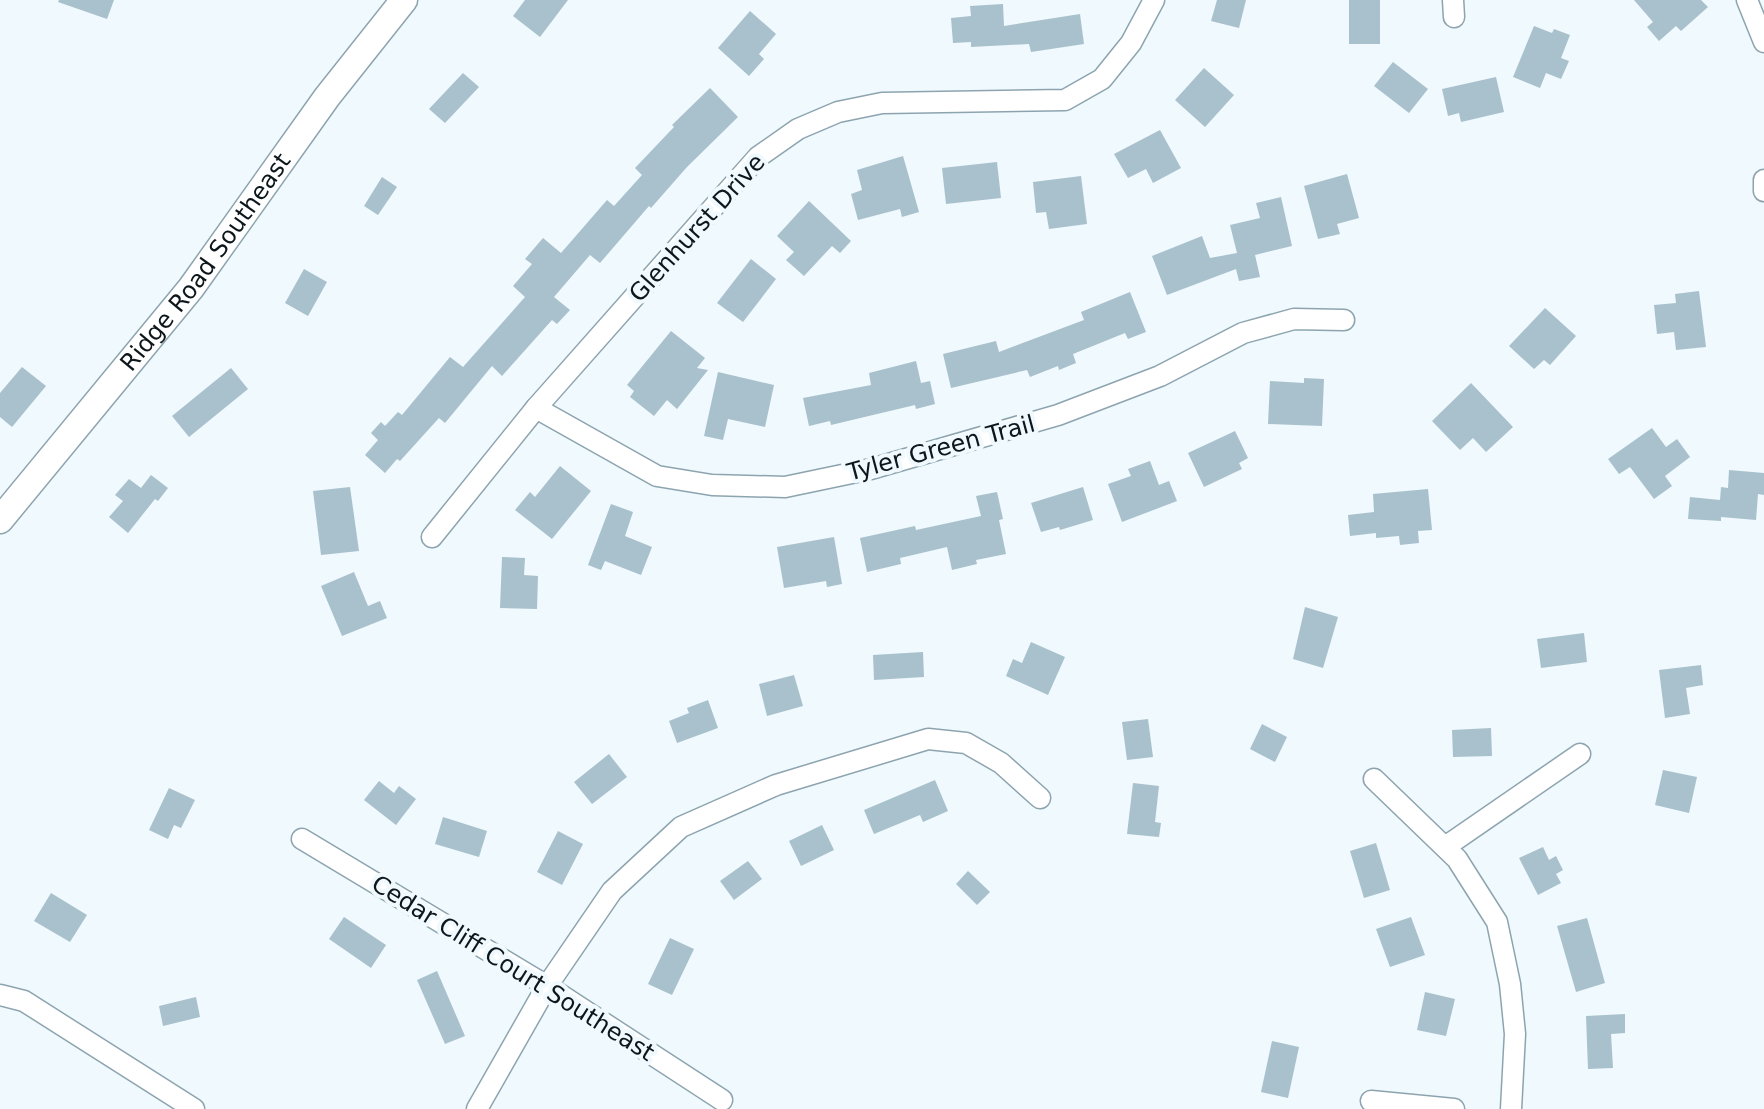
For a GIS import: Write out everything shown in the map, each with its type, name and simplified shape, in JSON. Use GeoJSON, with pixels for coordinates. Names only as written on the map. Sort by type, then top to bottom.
{"type":"FeatureCollection","features":[{"type":"Feature","properties":{"kind":"street","name":"Ridge Road Southeast"},"geometry":{"type":"LineString","coordinates":[[0,520],[191,288],[327,97],[404,0]]}},
{"type":"Feature","properties":{"kind":"street","name":"Glenhurst Drive"},"geometry":{"type":"LineString","coordinates":[[432,537],[536,408],[758,157],[798,129],[838,112],[882,103],[1065,100],[1102,79],[1131,43],[1154,0]]}},
{"type":"Feature","properties":{"kind":"street"},"geometry":{"type":"LineString","coordinates":[[1747,0],[1764,42]]}},
{"type":"Feature","properties":{"kind":"street"},"geometry":{"type":"LineString","coordinates":[[1764,180],[1764,191]]}},
{"type":"Feature","properties":{"kind":"street","name":"Tyler Green Trail"},"geometry":{"type":"LineString","coordinates":[[536,408],[657,476],[712,485],[785,487],[871,469],[1058,415],[1160,376],[1243,333],[1294,319],[1344,320]]}},
{"type":"Feature","properties":{"kind":"street"},"geometry":{"type":"LineString","coordinates":[[477,1109],[547,986],[612,891],[681,827],[776,785],[928,739],[966,743],[1001,763],[1040,798]]}},
{"type":"Feature","properties":{"kind":"street"},"geometry":{"type":"LineString","coordinates":[[1445,847],[1580,754]]}},
{"type":"Feature","properties":{"kind":"street"},"geometry":{"type":"LineString","coordinates":[[1374,779],[1457,859],[1497,922],[1510,984],[1515,1034],[1511,1109]]}},
{"type":"Feature","properties":{"kind":"street","name":"Cedar Cliff Court Southeast"},"geometry":{"type":"LineString","coordinates":[[302,839],[547,986],[722,1100]]}},
{"type":"Feature","properties":{"kind":"street"},"geometry":{"type":"LineString","coordinates":[[0,995],[24,1001],[194,1109]]}},
{"type":"Feature","properties":{"kind":"street"},"geometry":{"type":"LineString","coordinates":[[1371,1101],[1454,1109]]}},
{"type":"Feature","properties":{"kind":"building"},"geometry":{"type":"Polygon","coordinates":[[[59,0],[114,0],[107,19],[59,0]]]}},
{"type":"Feature","properties":{"kind":"building"},"geometry":{"type":"Polygon","coordinates":[[[525,0],[568,0],[540,37],[513,16],[525,0]]]}},
{"type":"Feature","properties":{"kind":"building"},"geometry":{"type":"Polygon","coordinates":[[[1217,0],[1246,0],[1239,28],[1211,21],[1217,0]]]}},
{"type":"Feature","properties":{"kind":"building"},"geometry":{"type":"Polygon","coordinates":[[[1349,0],[1380,0],[1380,44],[1349,44],[1349,0]]]}},
{"type":"Feature","properties":{"kind":"building"},"geometry":{"type":"Polygon","coordinates":[[[1634,0],[1701,0],[1708,7],[1681,31],[1676,26],[1659,41],[1647,27],[1653,22],[1634,0]]]}},
{"type":"Feature","properties":{"kind":"building"},"geometry":{"type":"Polygon","coordinates":[[[1003,4],[1004,26],[1080,14],[1084,44],[1031,52],[1029,44],[971,47],[971,42],[953,43],[951,18],[971,16],[970,6],[1003,4]]]}},
{"type":"Feature","properties":{"kind":"building"},"geometry":{"type":"Polygon","coordinates":[[[750,11],[776,34],[759,54],[764,59],[749,76],[718,48],[750,11]]]}},
{"type":"Feature","properties":{"kind":"building"},"geometry":{"type":"Polygon","coordinates":[[[1534,26],[1552,33],[1554,29],[1570,35],[1561,58],[1569,61],[1561,79],[1546,73],[1540,88],[1513,77],[1534,26]]]}},
{"type":"Feature","properties":{"kind":"building"},"geometry":{"type":"Polygon","coordinates":[[[1393,62],[1428,89],[1409,113],[1374,86],[1393,62]]]}},
{"type":"Feature","properties":{"kind":"building"},"geometry":{"type":"Polygon","coordinates":[[[1204,68],[1234,95],[1205,127],[1175,100],[1204,68]]]}},
{"type":"Feature","properties":{"kind":"building"},"geometry":{"type":"Polygon","coordinates":[[[463,73],[479,87],[445,123],[429,109],[463,73]]]}},
{"type":"Feature","properties":{"kind":"building"},"geometry":{"type":"Polygon","coordinates":[[[1496,77],[1504,112],[1461,122],[1459,113],[1448,116],[1442,89],[1496,77]]]}},
{"type":"Feature","properties":{"kind":"building"},"geometry":{"type":"Polygon","coordinates":[[[710,88],[738,117],[651,208],[649,206],[600,263],[590,255],[554,297],[570,310],[557,324],[552,320],[502,376],[492,366],[445,423],[439,418],[385,473],[365,455],[378,440],[371,433],[381,422],[385,426],[398,412],[402,415],[450,357],[463,367],[525,297],[513,286],[532,264],[525,259],[543,238],[561,253],[607,200],[614,206],[642,175],[635,168],[674,127],[672,125],[710,88]]]}},
{"type":"Feature","properties":{"kind":"building"},"geometry":{"type":"Polygon","coordinates":[[[1160,130],[1181,168],[1153,183],[1146,169],[1128,178],[1114,154],[1160,130]]]}},
{"type":"Feature","properties":{"kind":"building"},"geometry":{"type":"Polygon","coordinates":[[[903,156],[919,212],[902,217],[900,209],[858,220],[851,194],[862,190],[857,170],[903,156]]]}},
{"type":"Feature","properties":{"kind":"building"},"geometry":{"type":"Polygon","coordinates":[[[997,162],[1001,198],[946,204],[942,168],[997,162]]]}},
{"type":"Feature","properties":{"kind":"building"},"geometry":{"type":"Polygon","coordinates":[[[1347,174],[1359,218],[1337,224],[1340,234],[1318,239],[1304,186],[1347,174]]]}},
{"type":"Feature","properties":{"kind":"building"},"geometry":{"type":"Polygon","coordinates":[[[1081,176],[1087,224],[1049,229],[1046,212],[1036,213],[1033,182],[1081,176]]]}},
{"type":"Feature","properties":{"kind":"building"},"geometry":{"type":"Polygon","coordinates":[[[382,177],[397,187],[378,215],[364,206],[382,177]]]}},
{"type":"Feature","properties":{"kind":"building"},"geometry":{"type":"Polygon","coordinates":[[[1281,197],[1292,246],[1255,255],[1260,277],[1239,281],[1236,269],[1167,295],[1152,256],[1202,236],[1210,258],[1237,253],[1230,225],[1260,218],[1256,203],[1281,197]]]}},
{"type":"Feature","properties":{"kind":"building"},"geometry":{"type":"Polygon","coordinates":[[[809,201],[851,241],[840,253],[832,246],[804,276],[786,260],[794,252],[777,236],[809,201]]]}},
{"type":"Feature","properties":{"kind":"building"},"geometry":{"type":"Polygon","coordinates":[[[751,259],[776,279],[743,322],[717,303],[751,259]]]}},
{"type":"Feature","properties":{"kind":"building"},"geometry":{"type":"Polygon","coordinates":[[[304,269],[327,282],[308,316],[285,303],[304,269]]]}},
{"type":"Feature","properties":{"kind":"building"},"geometry":{"type":"Polygon","coordinates":[[[1699,291],[1706,347],[1676,350],[1674,332],[1657,334],[1654,305],[1676,303],[1675,294],[1699,291]]]}},
{"type":"Feature","properties":{"kind":"building"},"geometry":{"type":"Polygon","coordinates":[[[1130,292],[1146,332],[1128,339],[1125,333],[1073,354],[1076,363],[1059,370],[1058,366],[1030,377],[1027,370],[951,388],[943,354],[996,341],[999,352],[1084,320],[1081,312],[1130,292]]]}},
{"type":"Feature","properties":{"kind":"building"},"geometry":{"type":"Polygon","coordinates":[[[1545,308],[1576,336],[1550,365],[1544,360],[1534,369],[1509,346],[1545,308]]]}},
{"type":"Feature","properties":{"kind":"building"},"geometry":{"type":"Polygon","coordinates":[[[671,331],[705,358],[697,368],[708,370],[677,409],[667,400],[654,416],[630,397],[634,391],[627,385],[671,331]]]}},
{"type":"Feature","properties":{"kind":"building"},"geometry":{"type":"Polygon","coordinates":[[[916,361],[921,383],[930,381],[935,404],[916,409],[915,405],[831,425],[830,421],[809,426],[803,398],[871,385],[869,373],[916,361]]]}},
{"type":"Feature","properties":{"kind":"building"},"geometry":{"type":"Polygon","coordinates":[[[22,367],[46,386],[12,427],[0,417],[0,393],[22,367]]]}},
{"type":"Feature","properties":{"kind":"building"},"geometry":{"type":"Polygon","coordinates":[[[231,368],[248,389],[189,437],[172,416],[231,368]]]}},
{"type":"Feature","properties":{"kind":"building"},"geometry":{"type":"Polygon","coordinates":[[[718,372],[774,385],[765,427],[728,419],[723,440],[704,436],[718,372]]]}},
{"type":"Feature","properties":{"kind":"building"},"geometry":{"type":"Polygon","coordinates":[[[1304,378],[1324,379],[1322,426],[1268,424],[1270,381],[1304,383],[1304,378]]]}},
{"type":"Feature","properties":{"kind":"building"},"geometry":{"type":"Polygon","coordinates":[[[1471,383],[1513,427],[1486,452],[1473,438],[1460,450],[1432,421],[1471,383]]]}},
{"type":"Feature","properties":{"kind":"building"},"geometry":{"type":"Polygon","coordinates":[[[1652,428],[1666,447],[1677,439],[1690,457],[1665,476],[1672,486],[1654,499],[1630,467],[1619,474],[1608,459],[1652,428]]]}},
{"type":"Feature","properties":{"kind":"building"},"geometry":{"type":"Polygon","coordinates":[[[1235,431],[1248,458],[1239,463],[1242,469],[1204,487],[1188,453],[1235,431]]]}},
{"type":"Feature","properties":{"kind":"building"},"geometry":{"type":"Polygon","coordinates":[[[1150,461],[1159,485],[1169,481],[1177,501],[1122,522],[1108,484],[1131,476],[1128,469],[1150,461]]]}},
{"type":"Feature","properties":{"kind":"building"},"geometry":{"type":"Polygon","coordinates":[[[560,466],[591,491],[552,539],[515,510],[530,492],[535,497],[560,466]]]}},
{"type":"Feature","properties":{"kind":"building"},"geometry":{"type":"Polygon","coordinates":[[[1729,470],[1764,473],[1764,495],[1758,494],[1756,520],[1721,517],[1721,521],[1688,519],[1690,497],[1720,500],[1721,487],[1728,488],[1729,470]]]}},
{"type":"Feature","properties":{"kind":"building"},"geometry":{"type":"Polygon","coordinates":[[[151,475],[168,488],[158,501],[155,499],[128,533],[109,517],[123,501],[115,495],[129,479],[141,488],[151,475]]]}},
{"type":"Feature","properties":{"kind":"building"},"geometry":{"type":"Polygon","coordinates":[[[350,487],[359,551],[321,555],[313,491],[350,487]]]}},
{"type":"Feature","properties":{"kind":"building"},"geometry":{"type":"Polygon","coordinates":[[[1083,487],[1093,520],[1041,532],[1031,503],[1083,487]]]}},
{"type":"Feature","properties":{"kind":"building"},"geometry":{"type":"Polygon","coordinates":[[[1428,489],[1432,530],[1418,531],[1419,543],[1400,545],[1399,536],[1376,538],[1376,533],[1350,536],[1348,515],[1374,512],[1373,494],[1428,489]]]}},
{"type":"Feature","properties":{"kind":"building"},"geometry":{"type":"Polygon","coordinates":[[[997,492],[1006,554],[976,560],[977,564],[952,570],[947,547],[900,558],[901,564],[867,572],[860,538],[981,516],[976,496],[997,492]]]}},
{"type":"Feature","properties":{"kind":"building"},"geometry":{"type":"Polygon","coordinates":[[[611,504],[633,512],[625,536],[652,547],[641,575],[605,561],[601,570],[588,565],[611,504]]]}},
{"type":"Feature","properties":{"kind":"building"},"geometry":{"type":"Polygon","coordinates":[[[834,537],[842,584],[827,587],[826,581],[784,588],[777,547],[834,537]]]}},
{"type":"Feature","properties":{"kind":"building"},"geometry":{"type":"Polygon","coordinates":[[[502,557],[525,558],[524,575],[538,576],[537,609],[500,608],[502,557]]]}},
{"type":"Feature","properties":{"kind":"building"},"geometry":{"type":"Polygon","coordinates":[[[354,572],[368,606],[380,601],[387,618],[342,636],[321,586],[354,572]]]}},
{"type":"Feature","properties":{"kind":"building"},"geometry":{"type":"Polygon","coordinates":[[[1305,607],[1338,617],[1323,668],[1293,659],[1305,607]]]}},
{"type":"Feature","properties":{"kind":"building"},"geometry":{"type":"Polygon","coordinates":[[[1584,633],[1587,662],[1541,668],[1537,639],[1584,633]]]}},
{"type":"Feature","properties":{"kind":"building"},"geometry":{"type":"Polygon","coordinates":[[[1031,642],[1065,657],[1048,695],[1006,676],[1013,659],[1022,663],[1031,642]]]}},
{"type":"Feature","properties":{"kind":"building"},"geometry":{"type":"Polygon","coordinates":[[[923,652],[924,677],[874,680],[873,655],[923,652]]]}},
{"type":"Feature","properties":{"kind":"building"},"geometry":{"type":"Polygon","coordinates":[[[1701,665],[1703,685],[1686,688],[1690,714],[1665,718],[1659,670],[1701,665]]]}},
{"type":"Feature","properties":{"kind":"building"},"geometry":{"type":"Polygon","coordinates":[[[794,675],[803,706],[767,716],[759,684],[794,675]]]}},
{"type":"Feature","properties":{"kind":"building"},"geometry":{"type":"Polygon","coordinates":[[[708,700],[718,728],[677,743],[669,721],[689,713],[687,708],[708,700]]]}},
{"type":"Feature","properties":{"kind":"building"},"geometry":{"type":"Polygon","coordinates":[[[1148,719],[1153,757],[1127,760],[1122,722],[1148,719]]]}},
{"type":"Feature","properties":{"kind":"building"},"geometry":{"type":"Polygon","coordinates":[[[1262,724],[1287,737],[1275,762],[1250,749],[1262,724]]]}},
{"type":"Feature","properties":{"kind":"building"},"geometry":{"type":"Polygon","coordinates":[[[1491,728],[1492,756],[1453,757],[1452,730],[1491,728]]]}},
{"type":"Feature","properties":{"kind":"building"},"geometry":{"type":"Polygon","coordinates":[[[609,754],[627,777],[592,804],[574,782],[609,754]]]}},
{"type":"Feature","properties":{"kind":"building"},"geometry":{"type":"Polygon","coordinates":[[[1663,770],[1697,777],[1689,813],[1655,805],[1663,770]]]}},
{"type":"Feature","properties":{"kind":"building"},"geometry":{"type":"Polygon","coordinates":[[[935,780],[948,811],[923,822],[920,815],[874,834],[864,810],[935,780]]]}},
{"type":"Feature","properties":{"kind":"building"},"geometry":{"type":"Polygon","coordinates":[[[379,781],[394,793],[399,786],[416,799],[396,825],[364,800],[379,781]]]}},
{"type":"Feature","properties":{"kind":"building"},"geometry":{"type":"Polygon","coordinates":[[[1133,783],[1159,786],[1155,822],[1161,823],[1159,837],[1127,834],[1133,783]]]}},
{"type":"Feature","properties":{"kind":"building"},"geometry":{"type":"Polygon","coordinates":[[[169,788],[195,800],[181,828],[174,825],[168,839],[149,830],[169,788]]]}},
{"type":"Feature","properties":{"kind":"building"},"geometry":{"type":"Polygon","coordinates":[[[443,817],[487,831],[479,857],[435,844],[443,817]]]}},
{"type":"Feature","properties":{"kind":"building"},"geometry":{"type":"Polygon","coordinates":[[[822,825],[834,850],[801,866],[789,841],[822,825]]]}},
{"type":"Feature","properties":{"kind":"building"},"geometry":{"type":"Polygon","coordinates":[[[558,831],[583,844],[562,885],[537,872],[558,831]]]}},
{"type":"Feature","properties":{"kind":"building"},"geometry":{"type":"Polygon","coordinates":[[[1376,843],[1390,890],[1364,898],[1350,851],[1376,843]]]}},
{"type":"Feature","properties":{"kind":"building"},"geometry":{"type":"Polygon","coordinates":[[[1543,847],[1549,860],[1556,856],[1563,870],[1556,874],[1561,883],[1538,895],[1519,858],[1543,847]]]}},
{"type":"Feature","properties":{"kind":"building"},"geometry":{"type":"Polygon","coordinates":[[[748,861],[762,879],[734,900],[720,881],[748,861]]]}},
{"type":"Feature","properties":{"kind":"building"},"geometry":{"type":"Polygon","coordinates":[[[968,871],[990,892],[977,905],[956,884],[968,871]]]}},
{"type":"Feature","properties":{"kind":"building"},"geometry":{"type":"Polygon","coordinates":[[[51,893],[87,915],[70,942],[34,921],[51,893]]]}},
{"type":"Feature","properties":{"kind":"building"},"geometry":{"type":"Polygon","coordinates":[[[344,917],[386,945],[371,968],[329,939],[344,917]]]}},
{"type":"Feature","properties":{"kind":"building"},"geometry":{"type":"Polygon","coordinates":[[[1411,917],[1425,955],[1390,967],[1376,929],[1411,917]]]}},
{"type":"Feature","properties":{"kind":"building"},"geometry":{"type":"Polygon","coordinates":[[[1587,918],[1605,983],[1576,992],[1557,926],[1587,918]]]}},
{"type":"Feature","properties":{"kind":"building"},"geometry":{"type":"Polygon","coordinates":[[[670,938],[694,949],[672,995],[648,984],[670,938]]]}},
{"type":"Feature","properties":{"kind":"building"},"geometry":{"type":"Polygon","coordinates":[[[437,971],[465,1036],[445,1044],[417,980],[437,971]]]}},
{"type":"Feature","properties":{"kind":"building"},"geometry":{"type":"Polygon","coordinates":[[[1425,992],[1455,999],[1446,1036],[1417,1030],[1425,992]]]}},
{"type":"Feature","properties":{"kind":"building"},"geometry":{"type":"Polygon","coordinates":[[[196,997],[200,1017],[163,1026],[159,1006],[196,997]]]}},
{"type":"Feature","properties":{"kind":"building"},"geometry":{"type":"Polygon","coordinates":[[[1625,1014],[1625,1033],[1611,1034],[1613,1068],[1588,1069],[1586,1016],[1625,1014]]]}},
{"type":"Feature","properties":{"kind":"building"},"geometry":{"type":"Polygon","coordinates":[[[1272,1041],[1299,1047],[1288,1098],[1261,1092],[1272,1041]]]}}]}
